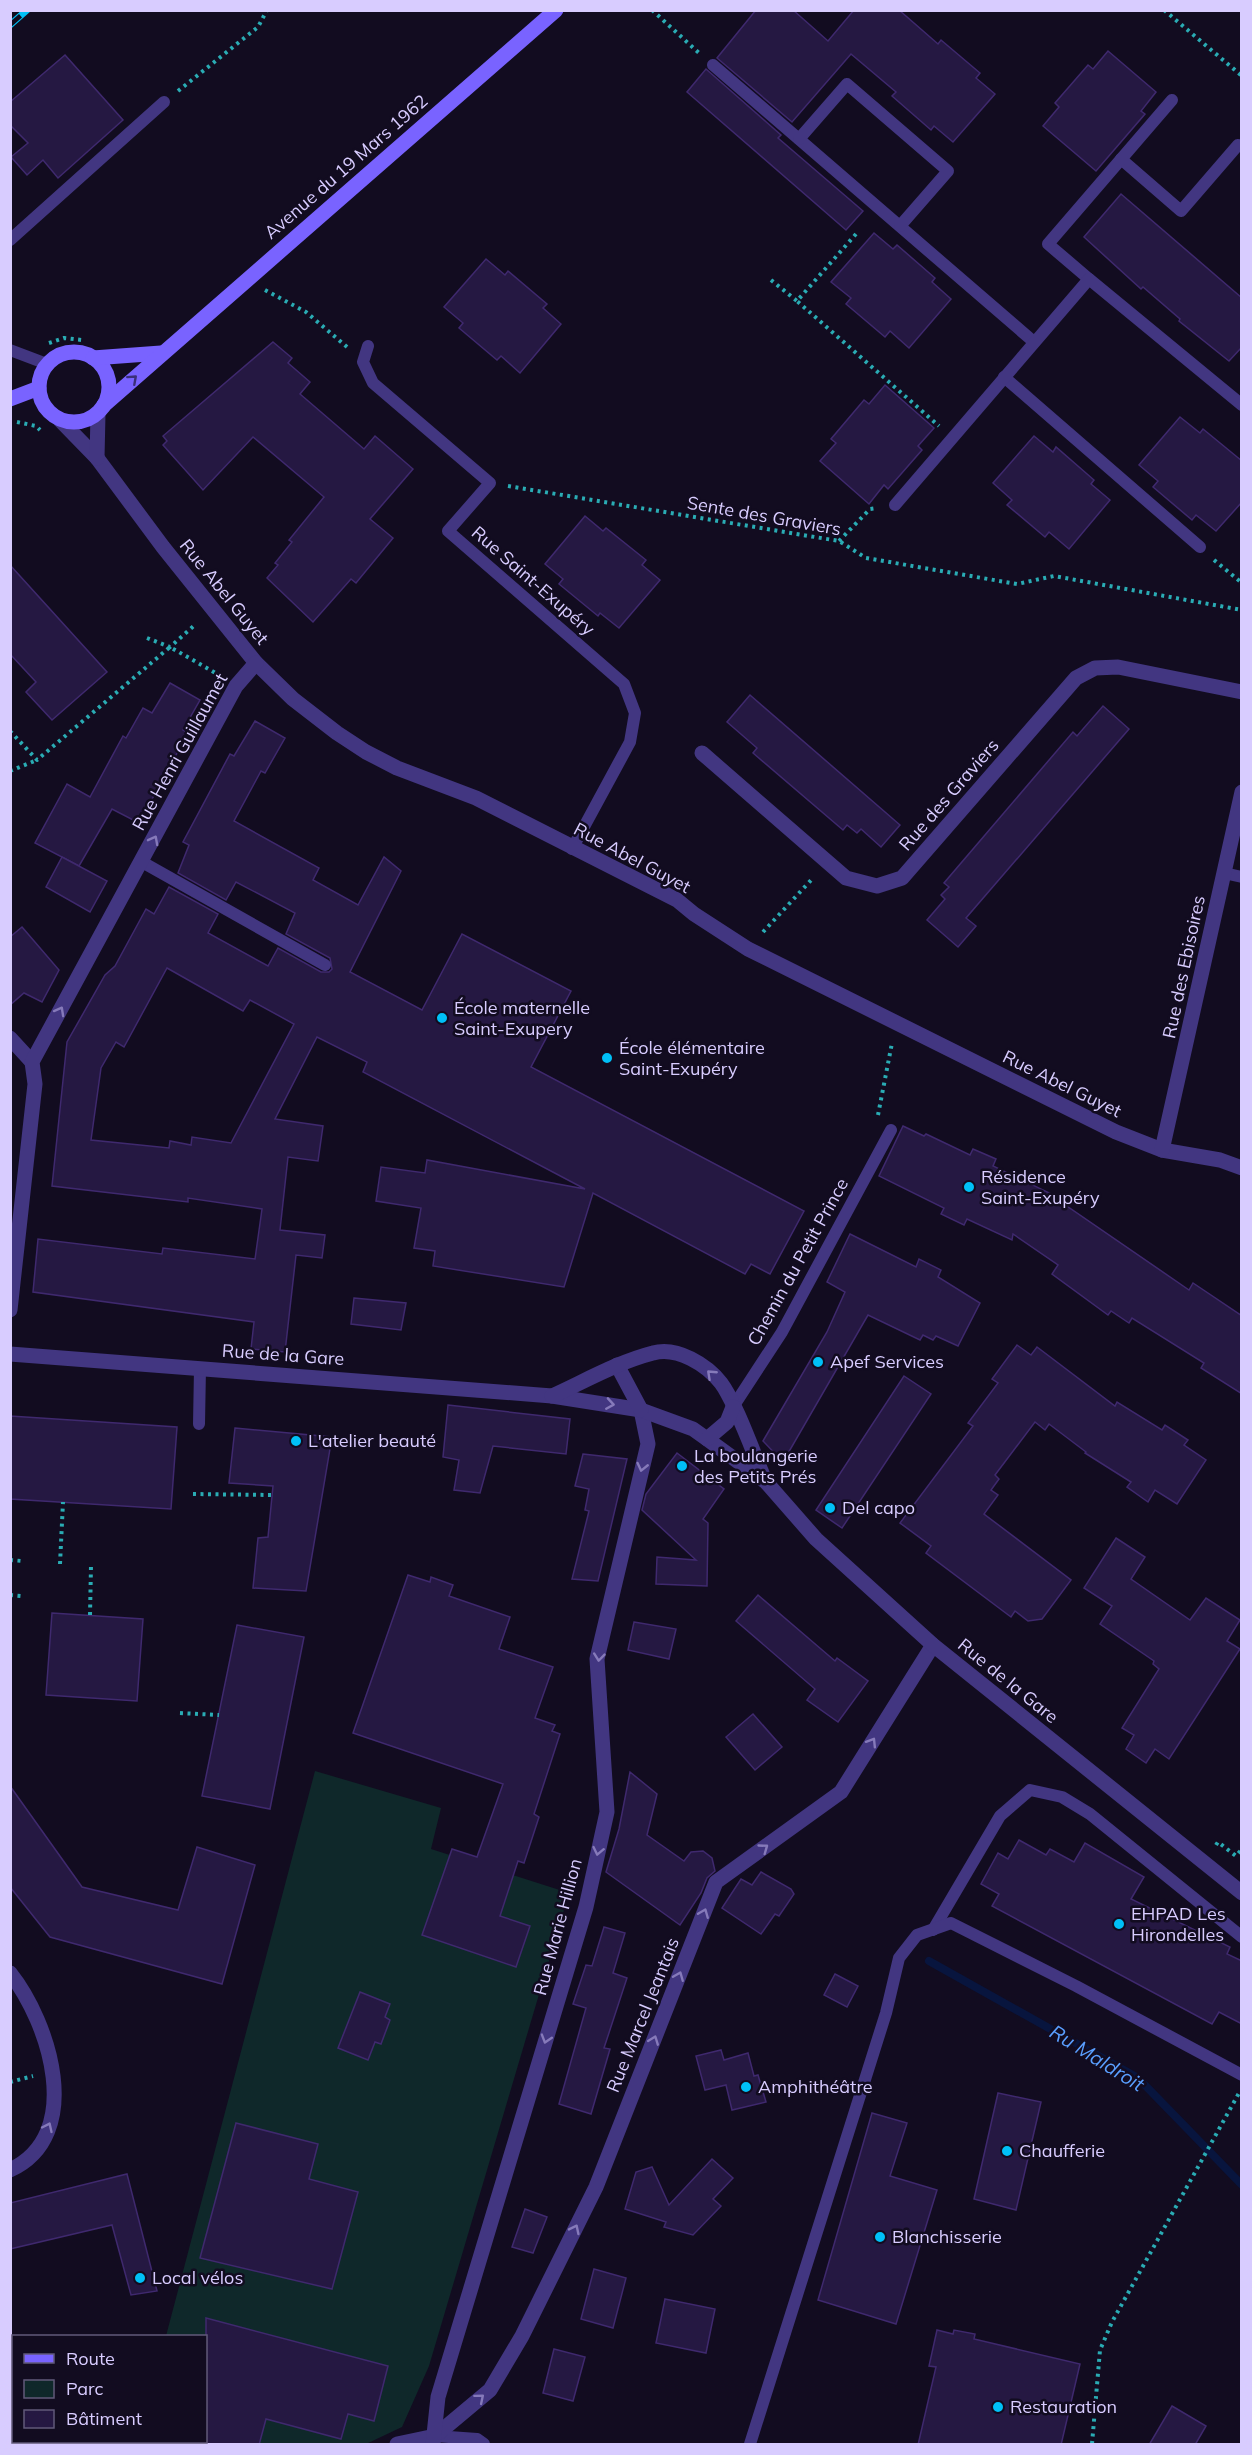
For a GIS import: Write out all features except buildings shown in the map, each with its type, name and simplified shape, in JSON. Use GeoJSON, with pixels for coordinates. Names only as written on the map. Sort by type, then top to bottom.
{"type":"FeatureCollection","features":[{"type":"Feature","properties":{"kind":"main road","name":"Avenue du 19 Mars 1962"},"geometry":{"type":"LineString","coordinates":[[101,410],[161,353],[556,10]]}},
{"type":"Feature","properties":{"kind":"main road"},"geometry":{"type":"LineString","coordinates":[[93,357],[107,374],[108,396],[101,410],[80,422],[60,420],[45,407],[39,388],[47,364],[67,353],[78,352],[93,357],[161,353]]}},
{"type":"Feature","properties":{"kind":"main road"},"geometry":{"type":"LineString","coordinates":[[10,399],[39,388]]}},
{"type":"Feature","properties":{"kind":"street"},"geometry":{"type":"LineString","coordinates":[[97,458],[101,410]]}},
{"type":"Feature","properties":{"kind":"street","name":"Rue Abel Guyet"},"geometry":{"type":"LineString","coordinates":[[60,420],[97,458],[256,663],[293,699],[366,752],[397,768],[476,798],[572,849],[677,900],[748,949],[1116,1132],[1162,1150],[1220,1160],[1242,1168]]}},
{"type":"Feature","properties":{"kind":"street","name":"Rue Henri Guillaumet"},"geometry":{"type":"LineString","coordinates":[[32,1062],[236,686],[256,663]]}},
{"type":"Feature","properties":{"kind":"street","name":"Rue des Graviers"},"geometry":{"type":"LineString","coordinates":[[702,753],[846,878],[877,886],[902,878],[1076,678],[1095,668],[1118,667],[1242,692]]}},
{"type":"Feature","properties":{"kind":"street","name":"Rue des Ebisoires"},"geometry":{"type":"LineString","coordinates":[[1162,1150],[1242,792]]}},
{"type":"Feature","properties":{"kind":"street"},"geometry":{"type":"LineString","coordinates":[[10,1038],[32,1062],[35,1084],[11,1309]]}},
{"type":"Feature","properties":{"kind":"street","name":"Rue de la Gare"},"geometry":{"type":"LineString","coordinates":[[552,1396],[617,1365],[656,1352],[680,1354],[702,1366],[721,1384],[766,1482]]}},
{"type":"Feature","properties":{"kind":"street","name":"Rue de la Gare"},"geometry":{"type":"LineString","coordinates":[[10,1354],[552,1396],[641,1410],[693,1429],[766,1482],[816,1539],[933,1645],[1242,1893]]}},
{"type":"Feature","properties":{"kind":"street"},"geometry":{"type":"LineString","coordinates":[[617,1365],[641,1410]]}},
{"type":"Feature","properties":{"kind":"street"},"geometry":{"type":"LineString","coordinates":[[708,1439],[727,1422],[733,1407]]}},
{"type":"Feature","properties":{"kind":"street","name":"Rue Marie Hillion"},"geometry":{"type":"LineString","coordinates":[[431,2442],[438,2397],[586,1907],[607,1812],[597,1659],[648,1444],[641,1410]]}},
{"type":"Feature","properties":{"kind":"street","name":"Rue Marcel Jeantais"},"geometry":{"type":"LineString","coordinates":[[431,2442],[490,2390],[522,2336],[596,2187],[716,1882],[841,1791],[933,1645]]}},
{"type":"Feature","properties":{"kind":"street"},"geometry":{"type":"LineString","coordinates":[[10,1972],[36,2014],[52,2071],[55,2095],[53,2117],[42,2141],[29,2159],[10,2170]]}},
{"type":"Feature","properties":{"kind":"street"},"geometry":{"type":"LineString","coordinates":[[397,2445],[431,2442]]}},
{"type":"Feature","properties":{"kind":"lane"},"geometry":{"type":"LineString","coordinates":[[713,65],[1034,342]]}},
{"type":"Feature","properties":{"kind":"lane"},"geometry":{"type":"LineString","coordinates":[[799,139],[847,84],[948,171],[900,226]]}},
{"type":"Feature","properties":{"kind":"lane"},"geometry":{"type":"LineString","coordinates":[[1172,100],[1048,244],[1242,405]]}},
{"type":"Feature","properties":{"kind":"lane"},"geometry":{"type":"LineString","coordinates":[[10,240],[164,102]]}},
{"type":"Feature","properties":{"kind":"lane"},"geometry":{"type":"LineString","coordinates":[[1121,159],[1181,211],[1238,145]]}},
{"type":"Feature","properties":{"kind":"lane"},"geometry":{"type":"LineString","coordinates":[[895,505],[1089,279]]}},
{"type":"Feature","properties":{"kind":"lane"},"geometry":{"type":"LineString","coordinates":[[368,346],[363,362],[373,383],[490,483]]}},
{"type":"Feature","properties":{"kind":"lane"},"geometry":{"type":"LineString","coordinates":[[10,350],[47,364]]}},
{"type":"Feature","properties":{"kind":"lane"},"geometry":{"type":"LineString","coordinates":[[1004,377],[1200,547]]}},
{"type":"Feature","properties":{"kind":"lane","name":"Rue Saint-Exupéry"},"geometry":{"type":"LineString","coordinates":[[490,483],[448,531],[624,684],[634,712],[630,742],[572,849]]}},
{"type":"Feature","properties":{"kind":"lane"},"geometry":{"type":"LineString","coordinates":[[142,862],[325,965]]}},
{"type":"Feature","properties":{"kind":"lane"},"geometry":{"type":"LineString","coordinates":[[1224,873],[1242,877]]}},
{"type":"Feature","properties":{"kind":"lane","name":"Chemin du Petit Prince"},"geometry":{"type":"LineString","coordinates":[[733,1407],[773,1348],[891,1130]]}},
{"type":"Feature","properties":{"kind":"lane"},"geometry":{"type":"LineString","coordinates":[[199,1424],[201,1368]]}},
{"type":"Feature","properties":{"kind":"lane"},"geometry":{"type":"LineString","coordinates":[[933,1930],[1000,1816],[1030,1790],[1062,1797],[1090,1814],[1242,1937]]}},
{"type":"Feature","properties":{"kind":"lane"},"geometry":{"type":"LineString","coordinates":[[750,2445],[886,2013],[898,1958],[917,1935],[951,1923],[1076,1986],[1242,2076]]}},
{"type":"Feature","properties":{"kind":"lane"},"geometry":{"type":"LineString","coordinates":[[431,2442],[479,2443]]}},
{"type":"Feature","properties":{"kind":"path"},"geometry":{"type":"LineString","coordinates":[[164,102],[258,27],[267,10]]}},
{"type":"Feature","properties":{"kind":"path"},"geometry":{"type":"LineString","coordinates":[[652,10],[713,65]]}},
{"type":"Feature","properties":{"kind":"path"},"geometry":{"type":"LineString","coordinates":[[1164,10],[1242,76]]}},
{"type":"Feature","properties":{"kind":"path"},"geometry":{"type":"LineString","coordinates":[[797,301],[856,234]]}},
{"type":"Feature","properties":{"kind":"path"},"geometry":{"type":"LineString","coordinates":[[246,279],[306,312],[363,362]]}},
{"type":"Feature","properties":{"kind":"path"},"geometry":{"type":"LineString","coordinates":[[771,280],[953,438]]}},
{"type":"Feature","properties":{"kind":"path","name":"Sente des Graviers"},"geometry":{"type":"LineString","coordinates":[[490,483],[839,541],[866,558],[1017,584],[1054,576],[1242,610]]}},
{"type":"Feature","properties":{"kind":"path"},"geometry":{"type":"LineString","coordinates":[[839,541],[870,509],[895,505]]}},
{"type":"Feature","properties":{"kind":"path"},"geometry":{"type":"LineString","coordinates":[[1200,547],[1242,584]]}},
{"type":"Feature","properties":{"kind":"path"},"geometry":{"type":"LineString","coordinates":[[10,771],[37,760],[213,609]]}},
{"type":"Feature","properties":{"kind":"path"},"geometry":{"type":"LineString","coordinates":[[147,638],[170,647],[225,679]]}},
{"type":"Feature","properties":{"kind":"path"},"geometry":{"type":"LineString","coordinates":[[10,731],[37,760]]}},
{"type":"Feature","properties":{"kind":"path"},"geometry":{"type":"LineString","coordinates":[[748,949],[828,862]]}},
{"type":"Feature","properties":{"kind":"path"},"geometry":{"type":"LineString","coordinates":[[877,1118],[893,1039]]}},
{"type":"Feature","properties":{"kind":"path"},"geometry":{"type":"LineString","coordinates":[[193,1494],[272,1495]]}},
{"type":"Feature","properties":{"kind":"path"},"geometry":{"type":"LineString","coordinates":[[60,1564],[63,1502]]}},
{"type":"Feature","properties":{"kind":"path"},"geometry":{"type":"LineString","coordinates":[[10,1560],[22,1560]]}},
{"type":"Feature","properties":{"kind":"path"},"geometry":{"type":"LineString","coordinates":[[90,1616],[91,1566]]}},
{"type":"Feature","properties":{"kind":"path"},"geometry":{"type":"LineString","coordinates":[[10,1595],[21,1596]]}},
{"type":"Feature","properties":{"kind":"path"},"geometry":{"type":"LineString","coordinates":[[180,1713],[219,1715]]}},
{"type":"Feature","properties":{"kind":"path"},"geometry":{"type":"LineString","coordinates":[[1218,1842],[1236,1856],[1242,1849]]}},
{"type":"Feature","properties":{"kind":"path"},"geometry":{"type":"LineString","coordinates":[[1092,2445],[1100,2350],[1201,2159],[1242,2090]]}},
{"type":"Feature","properties":{"kind":"green space"},"geometry":{"type":"Polygon","coordinates":[[[315,1771],[441,1808],[431,1849],[569,1893],[429,2366],[402,2427],[366,2444],[138,2444],[207,2443],[207,2335],[166,2335],[315,1771]]]}},
{"type":"Feature","properties":{"kind":"waterway","name":"Ru Maldroit"},"geometry":{"type":"LineString","coordinates":[[929,1961],[1138,2078],[1242,2185]]}},
{"type":"Feature","properties":{"kind":"railway"},"geometry":{"type":"LineString","coordinates":[[10,25],[27,10]]}},
{"type":"Feature","properties":{"kind":"place","name":"École maternelle Saint-Exupery"},"geometry":{"type":"Point","coordinates":[442,1018]}},
{"type":"Feature","properties":{"kind":"place","name":"École élémentaire Saint-Exupéry"},"geometry":{"type":"Point","coordinates":[607,1058]}},
{"type":"Feature","properties":{"kind":"place","name":"Résidence Saint-Exupéry"},"geometry":{"type":"Point","coordinates":[969,1187]}},
{"type":"Feature","properties":{"kind":"place","name":"Apef Services"},"geometry":{"type":"Point","coordinates":[818,1362]}},
{"type":"Feature","properties":{"kind":"place","name":"L'atelier beauté"},"geometry":{"type":"Point","coordinates":[296,1441]}},
{"type":"Feature","properties":{"kind":"place","name":"La boulangerie des Petits Prés"},"geometry":{"type":"Point","coordinates":[682,1466]}},
{"type":"Feature","properties":{"kind":"place","name":"Del capo"},"geometry":{"type":"Point","coordinates":[830,1508]}},
{"type":"Feature","properties":{"kind":"place","name":"EHPAD Les Hirondelles"},"geometry":{"type":"Point","coordinates":[1119,1924]}},
{"type":"Feature","properties":{"kind":"place","name":"Amphithéâtre"},"geometry":{"type":"Point","coordinates":[746,2087]}},
{"type":"Feature","properties":{"kind":"place","name":"Chaufferie"},"geometry":{"type":"Point","coordinates":[1007,2151]}},
{"type":"Feature","properties":{"kind":"place","name":"Blanchisserie"},"geometry":{"type":"Point","coordinates":[880,2237]}},
{"type":"Feature","properties":{"kind":"place","name":"Local vélos"},"geometry":{"type":"Point","coordinates":[140,2278]}},
{"type":"Feature","properties":{"kind":"place","name":"Restauration"},"geometry":{"type":"Point","coordinates":[998,2407]}}]}
